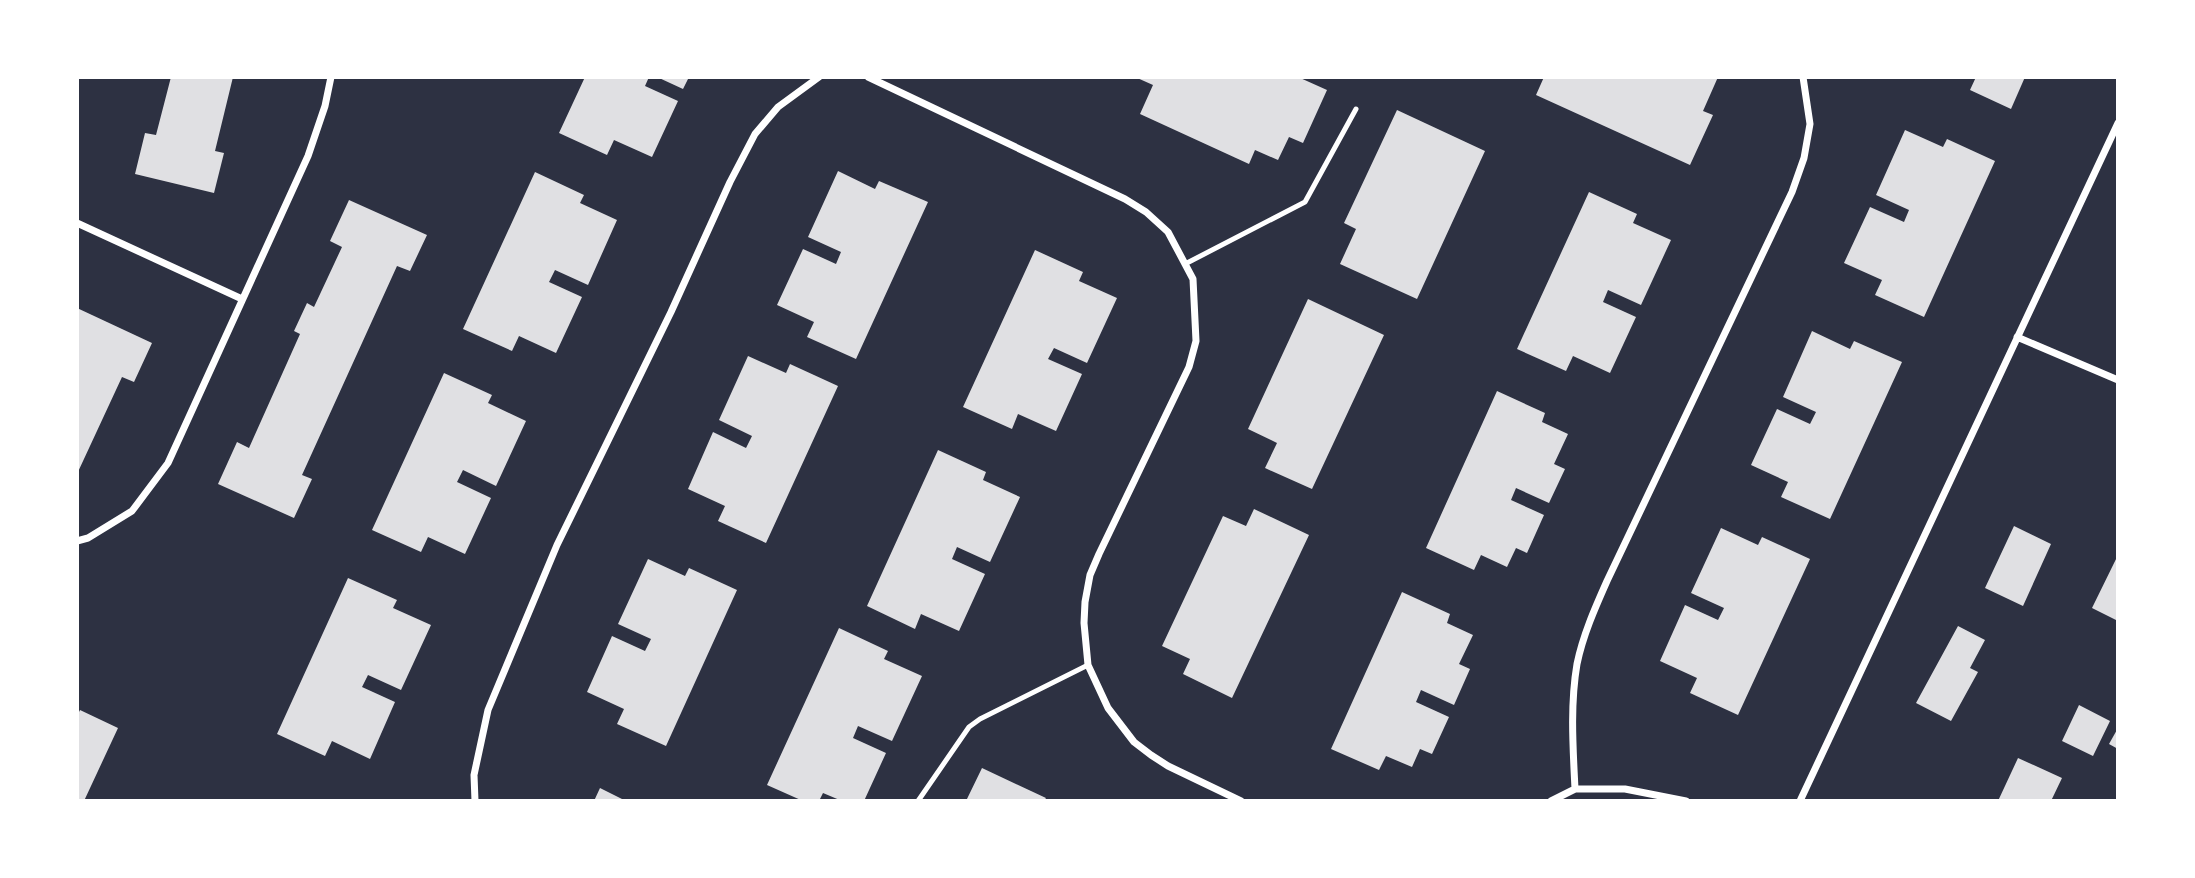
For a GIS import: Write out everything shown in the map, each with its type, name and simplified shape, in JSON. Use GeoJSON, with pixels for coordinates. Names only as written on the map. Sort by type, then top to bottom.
{"type":"FeatureCollection","features":[{"type":"Feature","properties":{"kind":"street"},"geometry":{"type":"LineString","coordinates":[[77,541],[88,538],[132,511],[168,463],[308,156],[325,106],[331,77]]}},
{"type":"Feature","properties":{"kind":"street"},"geometry":{"type":"LineString","coordinates":[[475,801],[474,775],[488,710],[557,545],[755,134],[778,107],[819,77]]}},
{"type":"Feature","properties":{"kind":"street"},"geometry":{"type":"LineString","coordinates":[[868,77],[1135,205],[1168,232],[1193,279],[1196,341],[1189,367],[1090,575],[1085,602],[1088,665],[1108,708],[1134,742],[1168,766],[1241,801]]}},
{"type":"Feature","properties":{"kind":"street"},"geometry":{"type":"LineString","coordinates":[[1575,789],[1572,720],[1577,664],[1590,621],[1606,581],[1792,192],[1804,158],[1810,124],[1803,77]]}},
{"type":"Feature","properties":{"kind":"street"},"geometry":{"type":"LineString","coordinates":[[1800,801],[2118,123]]}},
{"type":"Feature","properties":{"kind":"street"},"geometry":{"type":"LineString","coordinates":[[77,223],[242,299]]}},
{"type":"Feature","properties":{"kind":"street"},"geometry":{"type":"LineString","coordinates":[[2017,337],[2118,380]]}},
{"type":"Feature","properties":{"kind":"street"},"geometry":{"type":"LineString","coordinates":[[1551,801],[1575,789],[1625,789],[1686,801]]}},
{"type":"Feature","properties":{"kind":"lane"},"geometry":{"type":"LineString","coordinates":[[1185,264],[1305,202],[1356,109]]}},
{"type":"Feature","properties":{"kind":"lane"},"geometry":{"type":"LineString","coordinates":[[918,801],[969,727],[1088,665]]}},
{"type":"Feature","properties":{"kind":"building"},"geometry":{"type":"Polygon","coordinates":[[[171,77],[233,77],[215,151],[224,153],[214,193],[135,174],[145,133],[156,135],[171,77]]]}},
{"type":"Feature","properties":{"kind":"building"},"geometry":{"type":"Polygon","coordinates":[[[585,77],[649,77],[645,86],[678,101],[652,157],[614,140],[607,155],[559,133],[585,77]]]}},
{"type":"Feature","properties":{"kind":"building"},"geometry":{"type":"Polygon","coordinates":[[[657,77],[689,77],[683,89],[657,77]]]}},
{"type":"Feature","properties":{"kind":"building"},"geometry":{"type":"Polygon","coordinates":[[[1135,77],[1298,77],[1327,90],[1303,143],[1289,137],[1278,160],[1255,150],[1249,164],[1140,114],[1153,85],[1135,77]]]}},
{"type":"Feature","properties":{"kind":"building"},"geometry":{"type":"Polygon","coordinates":[[[1544,77],[1718,77],[1703,111],[1713,115],[1690,165],[1536,95],[1544,77]]]}},
{"type":"Feature","properties":{"kind":"building"},"geometry":{"type":"Polygon","coordinates":[[[1976,77],[2025,77],[2011,109],[1970,90],[1976,77]]]}},
{"type":"Feature","properties":{"kind":"building"},"geometry":{"type":"Polygon","coordinates":[[[1397,110],[1485,151],[1417,299],[1340,264],[1356,229],[1344,223],[1397,110]]]}},
{"type":"Feature","properties":{"kind":"building"},"geometry":{"type":"Polygon","coordinates":[[[1905,130],[1943,147],[1947,139],[1995,161],[1924,317],[1875,295],[1882,280],[1844,263],[1870,207],[1904,222],[1909,210],[1876,195],[1905,130]]]}},
{"type":"Feature","properties":{"kind":"building"},"geometry":{"type":"Polygon","coordinates":[[[838,171],[875,189],[879,181],[928,202],[856,359],[807,337],[814,322],[777,305],[803,249],[836,264],[841,252],[808,237],[838,171]]]}},
{"type":"Feature","properties":{"kind":"building"},"geometry":{"type":"Polygon","coordinates":[[[535,172],[584,195],[580,203],[617,220],[588,285],[555,270],[549,282],[582,297],[556,353],[519,336],[512,351],[463,329],[535,172]]]}},
{"type":"Feature","properties":{"kind":"building"},"geometry":{"type":"Polygon","coordinates":[[[1589,192],[1637,214],[1633,223],[1671,240],[1641,305],[1608,290],[1603,302],[1636,317],[1610,373],[1573,356],[1566,371],[1517,349],[1589,192]]]}},
{"type":"Feature","properties":{"kind":"building"},"geometry":{"type":"Polygon","coordinates":[[[349,200],[427,235],[410,271],[397,266],[302,475],[312,479],[294,518],[218,484],[237,442],[249,448],[300,334],[294,331],[307,303],[314,307],[342,247],[330,241],[349,200]]]}},
{"type":"Feature","properties":{"kind":"building"},"geometry":{"type":"Polygon","coordinates":[[[1035,250],[1083,272],[1079,281],[1117,298],[1087,363],[1054,348],[1048,359],[1082,374],[1056,431],[1018,414],[1012,429],[963,407],[1035,250]]]}},
{"type":"Feature","properties":{"kind":"building"},"geometry":{"type":"Polygon","coordinates":[[[1308,299],[1384,335],[1312,489],[1265,468],[1277,443],[1248,429],[1308,299]]]}},
{"type":"Feature","properties":{"kind":"building"},"geometry":{"type":"Polygon","coordinates":[[[77,308],[152,343],[134,382],[122,377],[77,474],[77,308]]]}},
{"type":"Feature","properties":{"kind":"building"},"geometry":{"type":"Polygon","coordinates":[[[1812,331],[1850,349],[1854,341],[1902,362],[1830,519],[1781,497],[1788,482],[1751,465],[1777,409],[1810,424],[1816,412],[1783,397],[1812,331]]]}},
{"type":"Feature","properties":{"kind":"building"},"geometry":{"type":"Polygon","coordinates":[[[748,356],[786,373],[790,364],[838,386],[766,543],[718,521],[725,506],[688,489],[713,432],[746,448],[752,436],[719,420],[748,356]]]}},
{"type":"Feature","properties":{"kind":"building"},"geometry":{"type":"Polygon","coordinates":[[[444,373],[492,395],[488,403],[526,421],[496,486],[463,470],[457,482],[491,498],[465,554],[428,537],[421,552],[372,530],[444,373]]]}},
{"type":"Feature","properties":{"kind":"building"},"geometry":{"type":"Polygon","coordinates":[[[1497,391],[1545,413],[1542,422],[1568,434],[1554,464],[1565,469],[1549,503],[1516,488],[1511,500],[1544,515],[1527,553],[1516,548],[1507,567],[1481,555],[1474,570],[1426,548],[1497,391]]]}},
{"type":"Feature","properties":{"kind":"building"},"geometry":{"type":"Polygon","coordinates":[[[938,450],[986,472],[983,480],[1020,497],[990,562],[957,547],[952,559],[985,574],[959,631],[921,614],[915,629],[867,606],[938,450]]]}},
{"type":"Feature","properties":{"kind":"building"},"geometry":{"type":"Polygon","coordinates":[[[1254,509],[1309,535],[1232,698],[1183,674],[1190,659],[1162,646],[1223,516],[1246,526],[1254,509]]]}},
{"type":"Feature","properties":{"kind":"building"},"geometry":{"type":"Polygon","coordinates":[[[2014,526],[2051,544],[2023,606],[1985,588],[2014,526]]]}},
{"type":"Feature","properties":{"kind":"building"},"geometry":{"type":"Polygon","coordinates":[[[1721,528],[1758,545],[1762,537],[1810,559],[1738,715],[1690,693],[1697,678],[1660,661],[1685,605],[1718,620],[1724,608],[1691,593],[1721,528]]]}},
{"type":"Feature","properties":{"kind":"building"},"geometry":{"type":"Polygon","coordinates":[[[2118,555],[2118,621],[2092,608],[2118,555]]]}},
{"type":"Feature","properties":{"kind":"building"},"geometry":{"type":"Polygon","coordinates":[[[648,559],[685,576],[689,568],[737,590],[666,746],[617,724],[624,709],[587,692],[612,636],[645,651],[651,639],[618,624],[648,559]]]}},
{"type":"Feature","properties":{"kind":"building"},"geometry":{"type":"Polygon","coordinates":[[[348,578],[397,600],[393,608],[431,625],[401,690],[368,675],[362,687],[395,702],[370,759],[332,741],[325,756],[277,734],[348,578]]]}},
{"type":"Feature","properties":{"kind":"building"},"geometry":{"type":"Polygon","coordinates":[[[1402,592],[1450,614],[1447,623],[1473,635],[1459,664],[1470,669],[1454,705],[1421,690],[1416,702],[1449,717],[1432,754],[1420,749],[1412,767],[1386,756],[1379,770],[1331,749],[1402,592]]]}},
{"type":"Feature","properties":{"kind":"building"},"geometry":{"type":"Polygon","coordinates":[[[1958,626],[1985,640],[1970,668],[1978,672],[1951,721],[1916,703],[1958,626]]]}},
{"type":"Feature","properties":{"kind":"building"},"geometry":{"type":"Polygon","coordinates":[[[839,628],[888,651],[884,659],[922,676],[892,741],[858,726],[853,738],[886,753],[864,801],[842,801],[823,793],[819,801],[803,801],[767,785],[839,628]]]}},
{"type":"Feature","properties":{"kind":"building"},"geometry":{"type":"Polygon","coordinates":[[[2079,705],[2110,721],[2093,756],[2062,741],[2079,705]]]}},
{"type":"Feature","properties":{"kind":"building"},"geometry":{"type":"Polygon","coordinates":[[[80,710],[118,728],[84,801],[77,800],[77,716],[80,710]]]}},
{"type":"Feature","properties":{"kind":"building"},"geometry":{"type":"Polygon","coordinates":[[[2118,728],[2118,749],[2109,744],[2118,728]]]}},
{"type":"Feature","properties":{"kind":"building"},"geometry":{"type":"Polygon","coordinates":[[[2018,758],[2062,778],[2051,801],[1998,801],[2018,758]]]}},
{"type":"Feature","properties":{"kind":"building"},"geometry":{"type":"Polygon","coordinates":[[[982,768],[1046,798],[1044,801],[966,801],[982,768]]]}},
{"type":"Feature","properties":{"kind":"building"},"geometry":{"type":"Polygon","coordinates":[[[600,788],[626,801],[594,801],[600,788]]]}}]}
